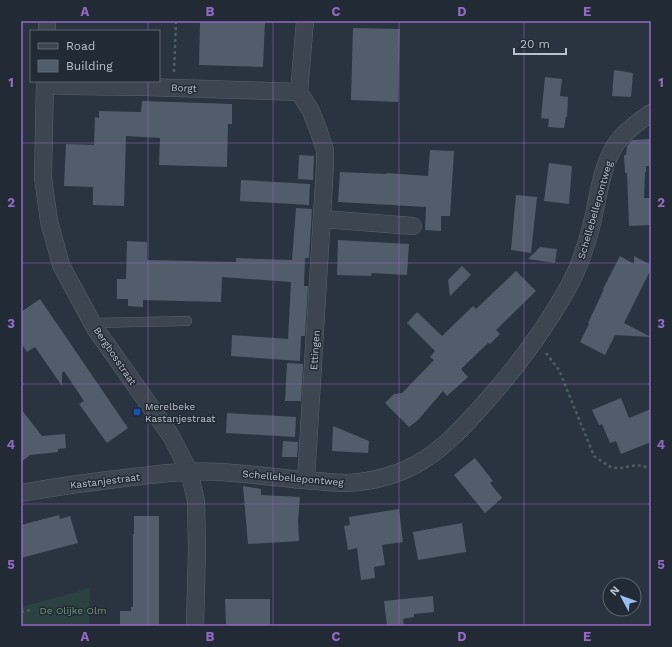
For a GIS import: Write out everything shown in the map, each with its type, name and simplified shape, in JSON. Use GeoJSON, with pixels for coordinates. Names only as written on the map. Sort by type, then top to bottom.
{"type":"FeatureCollection","features":[{"type":"Feature","properties":{"kind":"street"},"geometry":{"type":"LineString","coordinates":[[299,92],[306,21]]}},
{"type":"Feature","properties":{"kind":"street","name":"Borgt"},"geometry":{"type":"LineString","coordinates":[[45,83],[68,86],[299,92]]}},
{"type":"Feature","properties":{"kind":"street","name":"Bergbosstraat"},"geometry":{"type":"LineString","coordinates":[[45,83],[43,178],[49,221],[61,265],[93,323],[171,436],[189,471],[196,501],[197,548],[195,626]]}},
{"type":"Feature","properties":{"kind":"street","name":"Ettingen"},"geometry":{"type":"LineString","coordinates":[[299,92],[311,111],[325,150],[306,480]]}},
{"type":"Feature","properties":{"kind":"street","name":"Schellebellepontweg"},"geometry":{"type":"LineString","coordinates":[[189,471],[221,472],[345,483],[371,480],[400,472],[424,460],[436,451],[460,430],[489,400],[536,340],[565,293],[579,266],[591,229],[603,173],[614,146],[638,121],[651,113]]}},
{"type":"Feature","properties":{"kind":"street"},"geometry":{"type":"LineString","coordinates":[[322,219],[413,226]]}},
{"type":"Feature","properties":{"kind":"street","name":"Kastanjestraat"},"geometry":{"type":"LineString","coordinates":[[21,493],[161,473],[189,471]]}},
{"type":"Feature","properties":{"kind":"lane"},"geometry":{"type":"LineString","coordinates":[[93,323],[187,321]]}},
{"type":"Feature","properties":{"kind":"path"},"geometry":{"type":"LineString","coordinates":[[174,88],[176,21]]}},
{"type":"Feature","properties":{"kind":"path"},"geometry":{"type":"LineString","coordinates":[[536,340],[559,370],[594,456],[612,468],[637,465],[651,468]]}},
{"type":"Feature","properties":{"kind":"path"},"geometry":{"type":"LineString","coordinates":[[21,612],[30,610]]}},
{"type":"Feature","properties":{"kind":"green space","name":"De Olijke Olm"},"geometry":{"type":"Polygon","coordinates":[[[90,588],[89,626],[21,626],[21,607],[90,588]]]}},
{"type":"Feature","properties":{"kind":"building"},"geometry":{"type":"Polygon","coordinates":[[[200,21],[265,21],[263,67],[199,65],[200,21]]]}},
{"type":"Feature","properties":{"kind":"building"},"geometry":{"type":"Polygon","coordinates":[[[353,28],[400,29],[398,102],[351,100],[353,28]]]}},
{"type":"Feature","properties":{"kind":"building"},"geometry":{"type":"Polygon","coordinates":[[[614,70],[633,73],[631,97],[612,96],[614,70]]]}},
{"type":"Feature","properties":{"kind":"building"},"geometry":{"type":"Polygon","coordinates":[[[545,77],[562,79],[560,96],[568,97],[567,117],[566,116],[564,128],[548,127],[549,119],[541,118],[545,77]]]}},
{"type":"Feature","properties":{"kind":"building"},"geometry":{"type":"Polygon","coordinates":[[[142,101],[232,104],[232,124],[228,124],[227,167],[159,165],[160,138],[126,136],[124,206],[93,205],[93,187],[64,186],[66,144],[94,145],[95,117],[99,118],[99,111],[141,112],[142,101]]]}},
{"type":"Feature","properties":{"kind":"building"},"geometry":{"type":"Polygon","coordinates":[[[651,139],[651,166],[646,166],[644,198],[651,198],[651,225],[629,226],[627,173],[625,173],[624,155],[626,155],[627,146],[632,140],[651,139]]]}},
{"type":"Feature","properties":{"kind":"building"},"geometry":{"type":"Polygon","coordinates":[[[430,150],[454,151],[450,216],[441,216],[441,231],[425,230],[426,207],[338,202],[340,172],[428,176],[430,150]]]}},
{"type":"Feature","properties":{"kind":"building"},"geometry":{"type":"Polygon","coordinates":[[[299,155],[314,156],[313,180],[298,179],[299,155]]]}},
{"type":"Feature","properties":{"kind":"building"},"geometry":{"type":"Polygon","coordinates":[[[549,163],[572,166],[569,204],[544,201],[549,163]]]}},
{"type":"Feature","properties":{"kind":"building"},"geometry":{"type":"Polygon","coordinates":[[[241,180],[310,184],[309,205],[240,201],[241,180]]]}},
{"type":"Feature","properties":{"kind":"building"},"geometry":{"type":"Polygon","coordinates":[[[516,195],[537,197],[531,253],[511,250],[516,195]]]}},
{"type":"Feature","properties":{"kind":"building"},"geometry":{"type":"Polygon","coordinates":[[[296,208],[312,209],[309,258],[305,258],[304,286],[308,286],[305,336],[301,336],[300,361],[231,356],[232,335],[288,339],[291,282],[222,277],[221,302],[143,300],[143,307],[128,306],[128,299],[117,299],[117,279],[126,279],[127,241],[147,242],[147,260],[236,262],[236,258],[292,260],[296,208]]]}},
{"type":"Feature","properties":{"kind":"building"},"geometry":{"type":"Polygon","coordinates":[[[338,240],[409,244],[407,275],[372,273],[371,276],[337,275],[338,240]]]}},
{"type":"Feature","properties":{"kind":"building"},"geometry":{"type":"Polygon","coordinates":[[[540,247],[557,249],[555,263],[528,259],[540,247]]]}},
{"type":"Feature","properties":{"kind":"building"},"geometry":{"type":"Polygon","coordinates":[[[620,256],[634,264],[634,256],[651,265],[651,269],[624,323],[651,337],[615,335],[605,355],[580,342],[603,289],[620,256]]]}},
{"type":"Feature","properties":{"kind":"building"},"geometry":{"type":"Polygon","coordinates":[[[462,266],[471,275],[450,296],[448,280],[462,266]]]}},
{"type":"Feature","properties":{"kind":"building"},"geometry":{"type":"Polygon","coordinates":[[[516,271],[536,291],[496,330],[500,334],[490,344],[488,343],[461,369],[468,377],[447,396],[443,391],[418,420],[409,427],[385,403],[394,394],[402,393],[434,360],[430,357],[435,351],[407,323],[417,312],[442,336],[473,306],[476,309],[516,271]]]}},
{"type":"Feature","properties":{"kind":"building"},"geometry":{"type":"Polygon","coordinates":[[[40,299],[128,428],[107,443],[79,404],[84,401],[64,371],[62,373],[62,386],[35,347],[27,352],[21,343],[21,312],[40,299]]]}},
{"type":"Feature","properties":{"kind":"building"},"geometry":{"type":"Polygon","coordinates":[[[287,363],[303,364],[301,401],[285,401],[287,363]]]}},
{"type":"Feature","properties":{"kind":"building"},"geometry":{"type":"Polygon","coordinates":[[[621,398],[629,418],[651,409],[651,442],[621,454],[616,441],[610,443],[602,424],[599,425],[592,410],[621,398]]]}},
{"type":"Feature","properties":{"kind":"building"},"geometry":{"type":"Polygon","coordinates":[[[21,409],[42,436],[65,434],[66,448],[58,449],[58,452],[30,455],[21,462],[21,409]]]}},
{"type":"Feature","properties":{"kind":"building"},"geometry":{"type":"Polygon","coordinates":[[[227,413],[296,417],[295,437],[226,433],[227,413]]]}},
{"type":"Feature","properties":{"kind":"building"},"geometry":{"type":"Polygon","coordinates":[[[333,426],[369,441],[368,453],[332,451],[333,426]]]}},
{"type":"Feature","properties":{"kind":"building"},"geometry":{"type":"Polygon","coordinates":[[[283,441],[298,442],[297,457],[282,457],[283,441]]]}},
{"type":"Feature","properties":{"kind":"building"},"geometry":{"type":"Polygon","coordinates":[[[475,458],[493,481],[490,483],[502,498],[485,513],[454,475],[475,458]]]}},
{"type":"Feature","properties":{"kind":"building"},"geometry":{"type":"Polygon","coordinates":[[[243,486],[261,489],[261,495],[300,497],[298,521],[299,541],[248,544],[243,486]]]}},
{"type":"Feature","properties":{"kind":"building"},"geometry":{"type":"Polygon","coordinates":[[[399,509],[403,542],[382,545],[385,565],[374,567],[375,578],[361,580],[357,548],[348,550],[344,526],[350,525],[349,517],[399,509]]]}},
{"type":"Feature","properties":{"kind":"building"},"geometry":{"type":"Polygon","coordinates":[[[59,515],[60,519],[70,516],[78,543],[21,558],[21,525],[59,515]]]}},
{"type":"Feature","properties":{"kind":"building"},"geometry":{"type":"Polygon","coordinates":[[[134,516],[159,516],[159,626],[120,626],[120,611],[131,611],[131,607],[133,607],[134,516]]]}},
{"type":"Feature","properties":{"kind":"building"},"geometry":{"type":"Polygon","coordinates":[[[462,523],[466,552],[418,560],[413,532],[462,523]]]}},
{"type":"Feature","properties":{"kind":"building"},"geometry":{"type":"Polygon","coordinates":[[[433,596],[434,612],[414,614],[414,617],[403,619],[404,626],[387,626],[384,601],[433,596]]]}},
{"type":"Feature","properties":{"kind":"building"},"geometry":{"type":"Polygon","coordinates":[[[225,599],[270,599],[270,625],[226,625],[225,599]]]}},
{"type":"Feature","properties":{"kind":"place","name":"Merelbeke Kastanjestraat"},"geometry":{"type":"Point","coordinates":[137,412]}}]}
